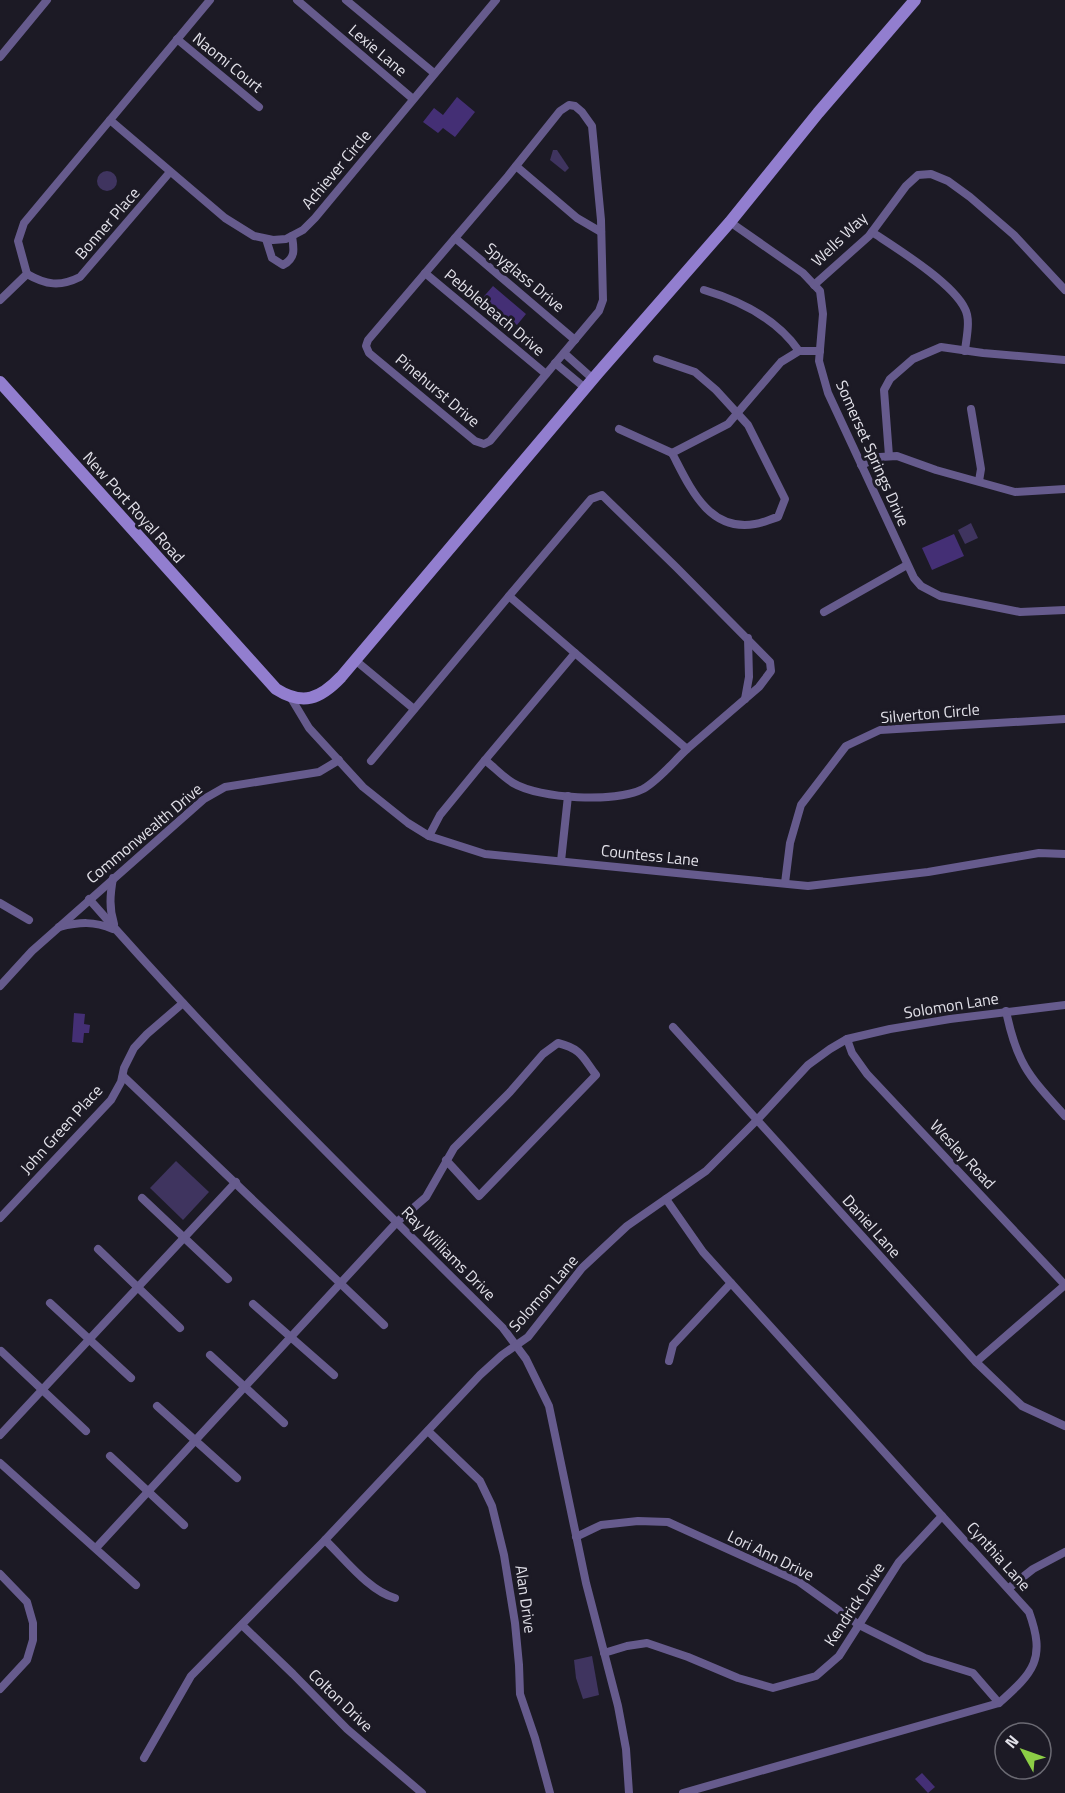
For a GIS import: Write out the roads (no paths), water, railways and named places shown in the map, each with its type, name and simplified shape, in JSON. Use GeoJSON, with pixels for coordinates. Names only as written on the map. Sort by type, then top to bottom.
{"type":"FeatureCollection","features":[{"type":"Feature","properties":{"kind":"main road"},"geometry":{"type":"LineString","coordinates":[[291,698],[310,699],[324,693],[335,683],[730,222],[818,113],[915,0]]}},
{"type":"Feature","properties":{"kind":"main road","name":"New Port Royal Road"},"geometry":{"type":"LineString","coordinates":[[0,382],[243,654],[276,689],[291,698]]}},
{"type":"Feature","properties":{"kind":"street"},"geometry":{"type":"LineString","coordinates":[[0,57],[47,0]]}},
{"type":"Feature","properties":{"kind":"street"},"geometry":{"type":"LineString","coordinates":[[0,300],[27,274],[18,241],[24,223],[210,0]]}},
{"type":"Feature","properties":{"kind":"street","name":"Lexie Lane"},"geometry":{"type":"LineString","coordinates":[[297,0],[413,99]]}},
{"type":"Feature","properties":{"kind":"street","name":"Lexie Lane"},"geometry":{"type":"LineString","coordinates":[[346,0],[434,74]]}},
{"type":"Feature","properties":{"kind":"street","name":"Achiever Circle"},"geometry":{"type":"LineString","coordinates":[[292,236],[303,230],[315,218],[496,0]]}},
{"type":"Feature","properties":{"kind":"street","name":"Naomi Court"},"geometry":{"type":"LineString","coordinates":[[177,39],[259,107]]}},
{"type":"Feature","properties":{"kind":"street","name":"Pinehurst Drive"},"geometry":{"type":"LineString","coordinates":[[569,105],[575,106],[582,112],[591,126],[602,232],[603,300],[599,311],[490,441],[484,444],[475,441],[369,353],[366,346],[368,340],[516,166],[560,111],[569,105]]}},
{"type":"Feature","properties":{"kind":"street"},"geometry":{"type":"LineString","coordinates":[[110,120],[225,218],[254,236],[266,239],[286,239],[292,236],[294,254],[291,260],[283,265],[272,258],[266,239]]}},
{"type":"Feature","properties":{"kind":"street"},"geometry":{"type":"LineString","coordinates":[[516,166],[577,218],[602,232]]}},
{"type":"Feature","properties":{"kind":"street","name":"Bonner Place"},"geometry":{"type":"LineString","coordinates":[[27,274],[49,284],[61,284],[80,277],[170,172]]}},
{"type":"Feature","properties":{"kind":"street","name":"Wells Way"},"geometry":{"type":"LineString","coordinates":[[814,285],[872,232],[906,186],[918,175],[931,174],[948,182],[992,213],[1065,290]]}},
{"type":"Feature","properties":{"kind":"street"},"geometry":{"type":"LineString","coordinates":[[730,222],[803,273],[814,285]]}},
{"type":"Feature","properties":{"kind":"street"},"geometry":{"type":"LineString","coordinates":[[872,232],[934,275],[965,308],[968,316],[965,351]]}},
{"type":"Feature","properties":{"kind":"street","name":"Spyglass Drive"},"geometry":{"type":"LineString","coordinates":[[455,238],[575,340]]}},
{"type":"Feature","properties":{"kind":"street","name":"Pebblebeach Drive"},"geometry":{"type":"LineString","coordinates":[[425,273],[546,374]]}},
{"type":"Feature","properties":{"kind":"street","name":"Somerset Springs Drive"},"geometry":{"type":"LineString","coordinates":[[814,285],[820,291],[823,301],[819,361],[828,393],[914,578],[921,586],[940,596],[1020,612],[1065,610]]}},
{"type":"Feature","properties":{"kind":"street"},"geometry":{"type":"LineString","coordinates":[[704,290],[733,299],[767,318],[790,338],[800,351]]}},
{"type":"Feature","properties":{"kind":"street"},"geometry":{"type":"LineString","coordinates":[[889,456],[884,390],[890,379],[913,359],[941,347],[1065,360]]}},
{"type":"Feature","properties":{"kind":"street"},"geometry":{"type":"LineString","coordinates":[[672,453],[728,424],[781,362],[800,351],[820,351]]}},
{"type":"Feature","properties":{"kind":"street"},"geometry":{"type":"LineString","coordinates":[[564,353],[589,384]]}},
{"type":"Feature","properties":{"kind":"street"},"geometry":{"type":"LineString","coordinates":[[619,429],[672,453],[693,494],[716,518],[729,523],[753,525],[778,517],[785,499],[748,424],[716,390],[695,372],[657,359]]}},
{"type":"Feature","properties":{"kind":"street"},"geometry":{"type":"LineString","coordinates":[[555,363],[589,384]]}},
{"type":"Feature","properties":{"kind":"street"},"geometry":{"type":"LineString","coordinates":[[971,409],[981,469],[979,481]]}},
{"type":"Feature","properties":{"kind":"street"},"geometry":{"type":"LineString","coordinates":[[861,465],[880,457],[897,456],[1015,492],[1065,489]]}},
{"type":"Feature","properties":{"kind":"street"},"geometry":{"type":"LineString","coordinates":[[371,761],[591,499],[602,495],[770,662],[771,672],[759,687],[645,788],[629,795],[611,798],[568,796],[528,790],[513,783],[484,760]]}},
{"type":"Feature","properties":{"kind":"street"},"geometry":{"type":"LineString","coordinates":[[824,612],[907,565]]}},
{"type":"Feature","properties":{"kind":"street"},"geometry":{"type":"LineString","coordinates":[[509,596],[687,749]]}},
{"type":"Feature","properties":{"kind":"street"},"geometry":{"type":"LineString","coordinates":[[745,699],[749,677],[748,638]]}},
{"type":"Feature","properties":{"kind":"street"},"geometry":{"type":"LineString","coordinates":[[429,836],[441,815],[484,760],[575,653]]}},
{"type":"Feature","properties":{"kind":"street"},"geometry":{"type":"LineString","coordinates":[[355,660],[414,709]]}},
{"type":"Feature","properties":{"kind":"street","name":"Countess Lane"},"geometry":{"type":"LineString","coordinates":[[291,698],[309,728],[363,787],[408,823],[429,836],[485,854],[808,886],[928,872],[1039,853],[1065,854]]}},
{"type":"Feature","properties":{"kind":"street","name":"Silverton Circle"},"geometry":{"type":"LineString","coordinates":[[784,883],[790,843],[801,806],[846,746],[880,730],[1065,719]]}},
{"type":"Feature","properties":{"kind":"street","name":"Commonwealth Drive"},"geometry":{"type":"LineString","coordinates":[[0,986],[58,927],[204,799],[225,787],[319,772],[339,760]]}},
{"type":"Feature","properties":{"kind":"street"},"geometry":{"type":"LineString","coordinates":[[561,861],[568,796]]}},
{"type":"Feature","properties":{"kind":"street"},"geometry":{"type":"LineString","coordinates":[[113,878],[110,896],[111,914],[117,930]]}},
{"type":"Feature","properties":{"kind":"street","name":"Ray Williams Drive"},"geometry":{"type":"LineString","coordinates":[[89,899],[273,1098],[518,1345],[549,1406],[576,1537],[618,1706],[624,1738],[629,1793]]}},
{"type":"Feature","properties":{"kind":"street"},"geometry":{"type":"LineString","coordinates":[[0,903],[29,920]]}},
{"type":"Feature","properties":{"kind":"street"},"geometry":{"type":"LineString","coordinates":[[58,927],[81,922],[100,924],[117,930]]}},
{"type":"Feature","properties":{"kind":"street","name":"John Green Place"},"geometry":{"type":"LineString","coordinates":[[0,1218],[111,1100],[134,1048],[183,1003]]}},
{"type":"Feature","properties":{"kind":"street","name":"Solomon Lane"},"geometry":{"type":"LineString","coordinates":[[144,1758],[191,1676],[325,1540],[480,1375],[502,1355],[528,1337],[582,1268],[627,1226],[706,1171],[758,1120],[808,1065],[848,1039],[890,1029],[1006,1011],[1065,1005]]}},
{"type":"Feature","properties":{"kind":"street"},"geometry":{"type":"LineString","coordinates":[[1006,1011],[1012,1038],[1026,1071],[1065,1116]]}},
{"type":"Feature","properties":{"kind":"street","name":"Daniel Lane"},"geometry":{"type":"LineString","coordinates":[[674,1027],[976,1362],[1023,1406],[1065,1426]]}},
{"type":"Feature","properties":{"kind":"street","name":"Wesley Road"},"geometry":{"type":"LineString","coordinates":[[848,1039],[852,1053],[867,1074],[1065,1285]]}},
{"type":"Feature","properties":{"kind":"street"},"geometry":{"type":"LineString","coordinates":[[96,1548],[397,1222],[426,1197],[446,1160],[454,1148],[510,1092],[543,1054],[558,1043],[574,1049],[586,1059],[596,1075],[479,1196],[446,1160]]}},
{"type":"Feature","properties":{"kind":"street"},"geometry":{"type":"LineString","coordinates":[[123,1076],[384,1325]]}},
{"type":"Feature","properties":{"kind":"street"},"geometry":{"type":"LineString","coordinates":[[0,1435],[236,1182]]}},
{"type":"Feature","properties":{"kind":"street"},"geometry":{"type":"LineString","coordinates":[[142,1198],[228,1279]]}},
{"type":"Feature","properties":{"kind":"street","name":"Cynthia Lane"},"geometry":{"type":"LineString","coordinates":[[666,1199],[703,1252],[730,1284],[1009,1587],[1029,1612],[1036,1631],[1034,1665],[1022,1683],[999,1703],[686,1791]]}},
{"type":"Feature","properties":{"kind":"street"},"geometry":{"type":"LineString","coordinates":[[98,1249],[180,1328]]}},
{"type":"Feature","properties":{"kind":"street"},"geometry":{"type":"LineString","coordinates":[[669,1361],[673,1345],[730,1284]]}},
{"type":"Feature","properties":{"kind":"street"},"geometry":{"type":"LineString","coordinates":[[976,1362],[1065,1285]]}},
{"type":"Feature","properties":{"kind":"street"},"geometry":{"type":"LineString","coordinates":[[50,1303],[131,1378]]}},
{"type":"Feature","properties":{"kind":"street"},"geometry":{"type":"LineString","coordinates":[[253,1304],[334,1375]]}},
{"type":"Feature","properties":{"kind":"street"},"geometry":{"type":"LineString","coordinates":[[1,1351],[86,1431]]}},
{"type":"Feature","properties":{"kind":"street"},"geometry":{"type":"LineString","coordinates":[[210,1355],[284,1423]]}},
{"type":"Feature","properties":{"kind":"street"},"geometry":{"type":"LineString","coordinates":[[158,1406],[237,1478]]}},
{"type":"Feature","properties":{"kind":"street","name":"Alan Drive"},"geometry":{"type":"LineString","coordinates":[[428,1431],[480,1481],[492,1506],[504,1555],[515,1623],[520,1694],[550,1793]]}},
{"type":"Feature","properties":{"kind":"street"},"geometry":{"type":"LineString","coordinates":[[110,1456],[184,1525]]}},
{"type":"Feature","properties":{"kind":"street"},"geometry":{"type":"LineString","coordinates":[[0,1462],[136,1585]]}},
{"type":"Feature","properties":{"kind":"street","name":"Kendrick Drive"},"geometry":{"type":"LineString","coordinates":[[604,1653],[647,1643],[738,1678],[773,1688],[816,1676],[839,1656],[899,1562],[942,1516]]}},
{"type":"Feature","properties":{"kind":"street","name":"Lori Ann Drive"},"geometry":{"type":"LineString","coordinates":[[576,1537],[601,1525],[638,1521],[668,1522],[798,1581],[860,1625],[925,1658],[973,1673],[999,1703]]}},
{"type":"Feature","properties":{"kind":"street"},"geometry":{"type":"LineString","coordinates":[[325,1540],[375,1589],[385,1596],[395,1598]]}},
{"type":"Feature","properties":{"kind":"street"},"geometry":{"type":"LineString","coordinates":[[1009,1587],[1033,1569],[1065,1552]]}},
{"type":"Feature","properties":{"kind":"street"},"geometry":{"type":"LineString","coordinates":[[0,1574],[27,1602],[33,1623],[33,1640],[27,1660],[0,1689]]}},
{"type":"Feature","properties":{"kind":"street","name":"Colton Drive"},"geometry":{"type":"LineString","coordinates":[[242,1626],[347,1729],[422,1793]]}}]}
